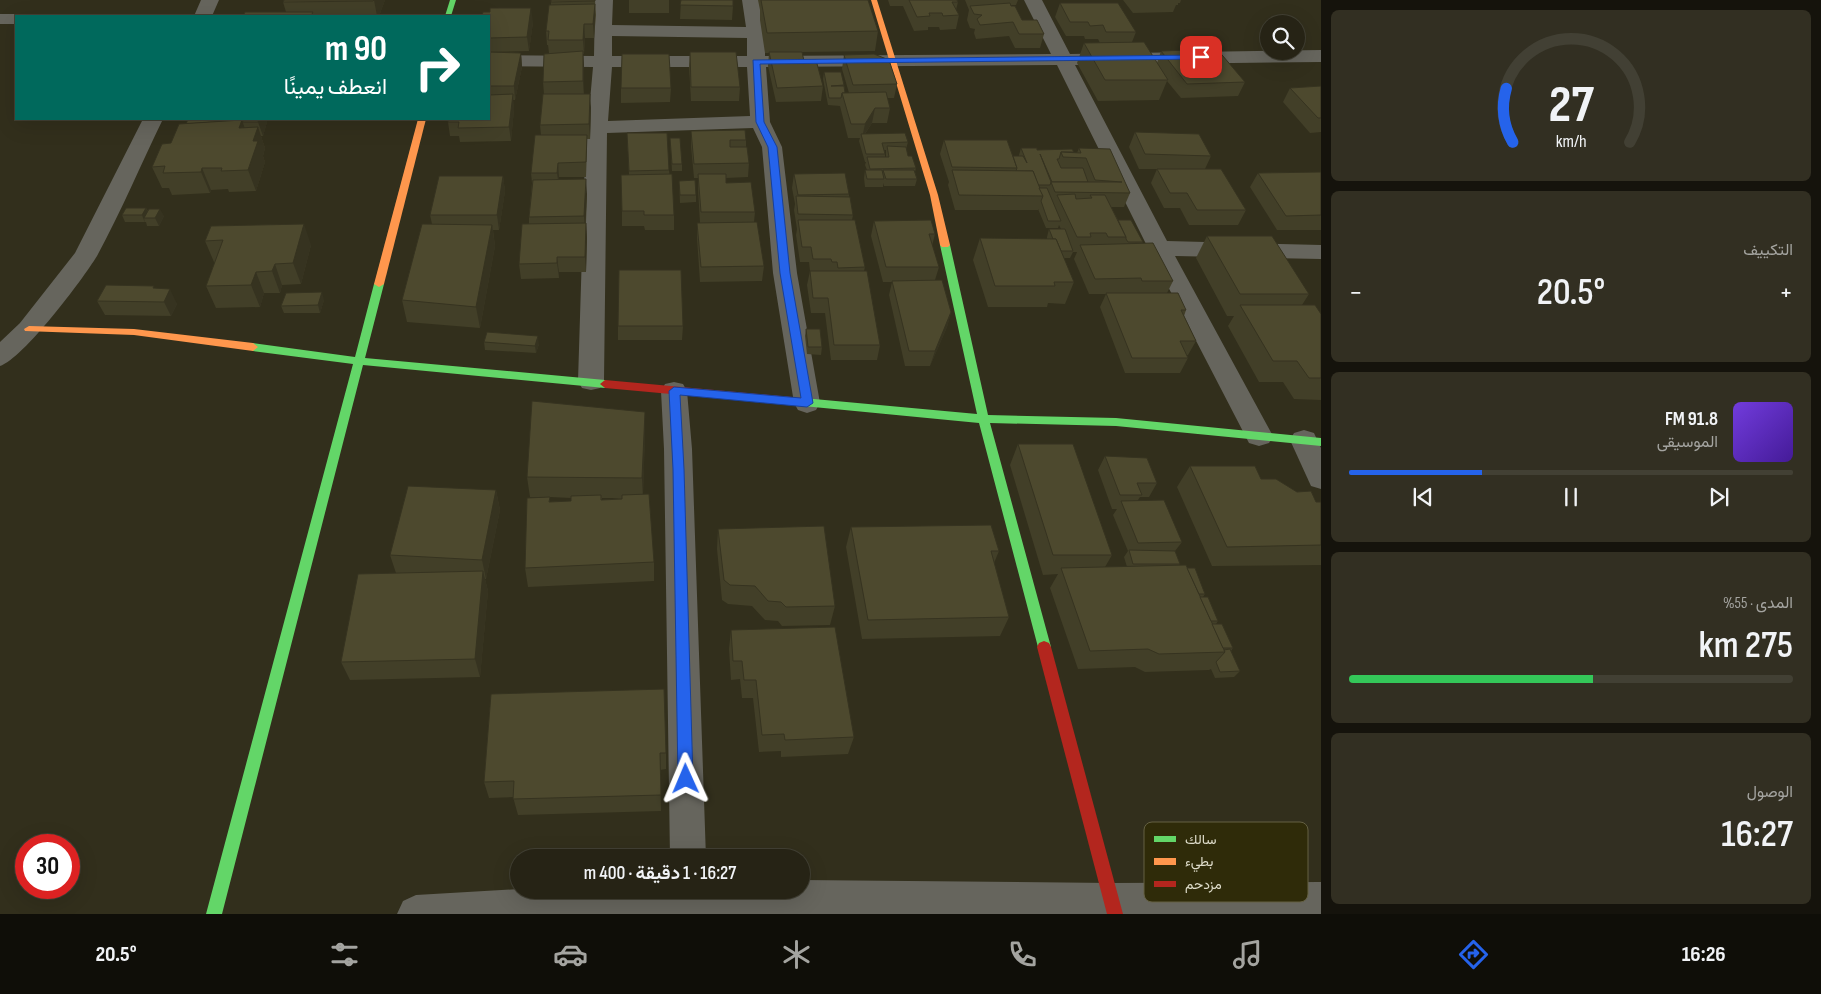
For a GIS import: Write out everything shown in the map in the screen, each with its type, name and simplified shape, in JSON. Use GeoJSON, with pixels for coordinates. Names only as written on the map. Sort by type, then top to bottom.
{"type":"FeatureCollection","features":[{"type":"Feature","properties":{"kind":"street"},"geometry":{"type":"LineString","coordinates":[[203,15],[210,0]]}},
{"type":"Feature","properties":{"kind":"street"},"geometry":{"type":"LineString","coordinates":[[448,15],[453,0]]}},
{"type":"Feature","properties":{"kind":"street"},"geometry":{"type":"LineString","coordinates":[[591,381],[595,157],[604,0]]}},
{"type":"Feature","properties":{"kind":"street"},"geometry":{"type":"LineString","coordinates":[[751,0],[756,33],[760,122],[772,147],[785,273],[807,403]]}},
{"type":"Feature","properties":{"kind":"street"},"geometry":{"type":"LineString","coordinates":[[874,0],[934,195],[982,418],[1113,908]]}},
{"type":"Feature","properties":{"kind":"street"},"geometry":{"type":"LineString","coordinates":[[1033,0],[1259,436]]}},
{"type":"Feature","properties":{"kind":"street"},"geometry":{"type":"LineString","coordinates":[[0,19],[15,19]]}},
{"type":"Feature","properties":{"kind":"street"},"geometry":{"type":"LineString","coordinates":[[602,30],[756,33]]}},
{"type":"Feature","properties":{"kind":"street"},"geometry":{"type":"LineString","coordinates":[[490,60],[543,62],[602,60],[756,61],[1321,56]]}},
{"type":"Feature","properties":{"kind":"street"},"geometry":{"type":"LineString","coordinates":[[0,357],[29,329],[85,256],[153,120]]}},
{"type":"Feature","properties":{"kind":"street"},"geometry":{"type":"LineString","coordinates":[[214,914],[422,120]]}},
{"type":"Feature","properties":{"kind":"street"},"geometry":{"type":"LineString","coordinates":[[598,127],[634,128],[760,122]]}},
{"type":"Feature","properties":{"kind":"street"},"geometry":{"type":"LineString","coordinates":[[1160,248],[1263,249],[1321,252]]}},
{"type":"Feature","properties":{"kind":"street"},"geometry":{"type":"LineString","coordinates":[[29,329],[134,332],[358,361],[591,381],[674,391],[982,418],[1116,422],[1312,441],[1321,478]]}},
{"type":"Feature","properties":{"kind":"street"},"geometry":{"type":"LineString","coordinates":[[674,391],[678,469],[688,849]]}},
{"type":"Feature","properties":{"kind":"street"},"geometry":{"type":"LineString","coordinates":[[416,914],[689,900],[1113,908],[1291,902]]}},
{"type":"Feature","properties":{"kind":"street"},"geometry":{"type":"LineString","coordinates":[[1308,901],[1321,901]]}},
{"type":"Feature","properties":{"kind":"building"},"geometry":{"type":"Polygon","coordinates":[[[284,0],[374,0],[283,2],[284,0]]]}},
{"type":"Feature","properties":{"kind":"building"},"geometry":{"type":"Polygon","coordinates":[[[551,0],[595,0],[595,1],[551,2],[551,0]]]}},
{"type":"Feature","properties":{"kind":"building"},"geometry":{"type":"Polygon","coordinates":[[[681,0],[733,0],[733,6],[680,5],[681,0]]]}},
{"type":"Feature","properties":{"kind":"building"},"geometry":{"type":"Polygon","coordinates":[[[761,0],[868,0],[878,31],[767,33],[761,0]]]}},
{"type":"Feature","properties":{"kind":"building"},"geometry":{"type":"Polygon","coordinates":[[[909,0],[957,0],[958,2],[952,2],[959,15],[943,16],[942,13],[929,13],[930,16],[917,17],[909,0]]]}},
{"type":"Feature","properties":{"kind":"building"},"geometry":{"type":"Polygon","coordinates":[[[1010,3],[1011,6],[1015,6],[1022,20],[1037,20],[1044,34],[1019,34],[1013,22],[980,25],[977,19],[982,15],[974,14],[970,6],[1010,3]]]}},
{"type":"Feature","properties":{"kind":"building"},"geometry":{"type":"Polygon","coordinates":[[[1060,3],[1118,3],[1136,32],[1106,32],[1103,25],[1090,26],[1088,22],[1070,22],[1060,3]]]}},
{"type":"Feature","properties":{"kind":"building"},"geometry":{"type":"Polygon","coordinates":[[[595,4],[593,24],[584,24],[583,40],[548,40],[549,31],[546,31],[549,5],[595,4]]]}},
{"type":"Feature","properties":{"kind":"building"},"geometry":{"type":"Polygon","coordinates":[[[490,8],[531,8],[527,37],[490,38],[490,15],[482,15],[483,12],[490,12],[490,8]]]}},
{"type":"Feature","properties":{"kind":"building"},"geometry":{"type":"Polygon","coordinates":[[[245,12],[313,12],[312,15],[244,15],[245,12]]]}},
{"type":"Feature","properties":{"kind":"building"},"geometry":{"type":"Polygon","coordinates":[[[1144,42],[1168,80],[1105,80],[1084,43],[1144,42]]]}},
{"type":"Feature","properties":{"kind":"building"},"geometry":{"type":"Polygon","coordinates":[[[1217,49],[1245,82],[1187,84],[1161,51],[1217,49]]]}},
{"type":"Feature","properties":{"kind":"building"},"geometry":{"type":"Polygon","coordinates":[[[583,51],[583,81],[543,82],[544,54],[583,51]]]}},
{"type":"Feature","properties":{"kind":"building"},"geometry":{"type":"Polygon","coordinates":[[[490,52],[521,53],[514,86],[490,86],[490,52]]]}},
{"type":"Feature","properties":{"kind":"building"},"geometry":{"type":"Polygon","coordinates":[[[690,52],[736,52],[740,87],[691,87],[690,52]]]}},
{"type":"Feature","properties":{"kind":"building"},"geometry":{"type":"Polygon","coordinates":[[[769,52],[802,52],[804,61],[816,60],[823,86],[777,88],[769,52]]]}},
{"type":"Feature","properties":{"kind":"building"},"geometry":{"type":"Polygon","coordinates":[[[622,54],[669,54],[671,88],[621,88],[622,54]]]}},
{"type":"Feature","properties":{"kind":"building"},"geometry":{"type":"Polygon","coordinates":[[[874,54],[889,60],[897,84],[853,85],[844,55],[874,54]]]}},
{"type":"Feature","properties":{"kind":"building"},"geometry":{"type":"Polygon","coordinates":[[[824,72],[841,72],[844,85],[831,86],[844,86],[845,93],[842,93],[841,98],[829,98],[824,72]]]}},
{"type":"Feature","properties":{"kind":"building"},"geometry":{"type":"Polygon","coordinates":[[[1321,86],[1321,118],[1318,118],[1290,88],[1321,86]]]}},
{"type":"Feature","properties":{"kind":"building"},"geometry":{"type":"Polygon","coordinates":[[[886,92],[890,108],[875,108],[865,124],[851,124],[842,93],[886,92]]]}},
{"type":"Feature","properties":{"kind":"building"},"geometry":{"type":"Polygon","coordinates":[[[513,94],[509,127],[458,128],[459,122],[448,122],[448,120],[490,120],[490,95],[513,94]]]}},
{"type":"Feature","properties":{"kind":"building"},"geometry":{"type":"Polygon","coordinates":[[[543,94],[590,94],[589,124],[540,125],[543,94]]]}},
{"type":"Feature","properties":{"kind":"building"},"geometry":{"type":"Polygon","coordinates":[[[188,120],[242,120],[186,124],[188,120]]]}},
{"type":"Feature","properties":{"kind":"building"},"geometry":{"type":"Polygon","coordinates":[[[242,120],[259,120],[258,122],[243,122],[242,120]]]}},
{"type":"Feature","properties":{"kind":"building"},"geometry":{"type":"Polygon","coordinates":[[[242,120],[239,128],[258,127],[253,141],[258,141],[248,170],[221,171],[222,168],[202,168],[201,172],[163,173],[165,166],[152,167],[162,144],[171,143],[179,124],[242,120]]]}},
{"type":"Feature","properties":{"kind":"building"},"geometry":{"type":"Polygon","coordinates":[[[745,130],[746,140],[730,140],[730,147],[747,147],[749,163],[694,164],[691,131],[745,130]]]}},
{"type":"Feature","properties":{"kind":"building"},"geometry":{"type":"Polygon","coordinates":[[[1135,132],[1199,134],[1211,156],[1145,154],[1135,132]]]}},
{"type":"Feature","properties":{"kind":"building"},"geometry":{"type":"Polygon","coordinates":[[[627,133],[667,133],[669,170],[629,171],[627,133]]]}},
{"type":"Feature","properties":{"kind":"building"},"geometry":{"type":"Polygon","coordinates":[[[905,133],[908,142],[882,143],[885,154],[866,154],[861,134],[905,133]]]}},
{"type":"Feature","properties":{"kind":"building"},"geometry":{"type":"Polygon","coordinates":[[[535,135],[587,135],[586,162],[558,163],[557,173],[531,173],[535,135]]]}},
{"type":"Feature","properties":{"kind":"building"},"geometry":{"type":"Polygon","coordinates":[[[670,138],[680,138],[682,164],[672,164],[670,138]]]}},
{"type":"Feature","properties":{"kind":"building"},"geometry":{"type":"Polygon","coordinates":[[[944,140],[1007,140],[1017,168],[952,167],[944,140]]]}},
{"type":"Feature","properties":{"kind":"building"},"geometry":{"type":"Polygon","coordinates":[[[887,146],[906,147],[908,156],[912,156],[916,168],[870,169],[867,157],[889,157],[887,146]]]}},
{"type":"Feature","properties":{"kind":"building"},"geometry":{"type":"Polygon","coordinates":[[[1021,148],[1037,148],[1037,150],[1072,149],[1074,152],[1061,152],[1059,159],[1057,159],[1061,168],[1083,168],[1088,182],[1052,182],[1040,154],[1051,182],[1050,185],[1038,185],[1033,171],[1016,171],[1017,168],[1013,156],[1023,156],[1027,163],[1021,148]]]}},
{"type":"Feature","properties":{"kind":"building"},"geometry":{"type":"Polygon","coordinates":[[[1079,148],[1110,149],[1130,193],[1055,192],[1051,182],[1122,182],[1095,180],[1086,158],[1063,157],[1061,152],[1081,153],[1079,148]]]}},
{"type":"Feature","properties":{"kind":"building"},"geometry":{"type":"Polygon","coordinates":[[[1157,169],[1221,169],[1246,210],[1197,210],[1187,193],[1170,193],[1157,169]]]}},
{"type":"Feature","properties":{"kind":"building"},"geometry":{"type":"Polygon","coordinates":[[[865,170],[882,170],[884,179],[867,179],[865,170]]]}},
{"type":"Feature","properties":{"kind":"building"},"geometry":{"type":"Polygon","coordinates":[[[883,170],[914,170],[917,179],[886,179],[883,170]]]}},
{"type":"Feature","properties":{"kind":"building"},"geometry":{"type":"Polygon","coordinates":[[[952,170],[1033,171],[1043,196],[959,195],[952,170]]]}},
{"type":"Feature","properties":{"kind":"building"},"geometry":{"type":"Polygon","coordinates":[[[1321,172],[1321,215],[1286,216],[1258,173],[1321,172]]]}},
{"type":"Feature","properties":{"kind":"building"},"geometry":{"type":"Polygon","coordinates":[[[845,173],[849,194],[798,195],[794,174],[845,173]]]}},
{"type":"Feature","properties":{"kind":"building"},"geometry":{"type":"Polygon","coordinates":[[[672,174],[674,215],[644,215],[644,211],[622,211],[621,175],[672,174]]]}},
{"type":"Feature","properties":{"kind":"building"},"geometry":{"type":"Polygon","coordinates":[[[698,174],[726,174],[726,183],[751,182],[755,212],[701,212],[698,174]]]}},
{"type":"Feature","properties":{"kind":"building"},"geometry":{"type":"Polygon","coordinates":[[[439,176],[503,176],[497,215],[430,215],[439,176]]]}},
{"type":"Feature","properties":{"kind":"building"},"geometry":{"type":"Polygon","coordinates":[[[586,179],[584,216],[529,217],[533,180],[586,179]]]}},
{"type":"Feature","properties":{"kind":"building"},"geometry":{"type":"Polygon","coordinates":[[[695,180],[696,195],[680,195],[679,181],[695,180]]]}},
{"type":"Feature","properties":{"kind":"building"},"geometry":{"type":"Polygon","coordinates":[[[1039,188],[1047,188],[1061,221],[1048,221],[1041,201],[1043,196],[1039,188]]]}},
{"type":"Feature","properties":{"kind":"building"},"geometry":{"type":"Polygon","coordinates":[[[1075,194],[1076,199],[1092,198],[1090,195],[1105,195],[1126,237],[1108,237],[1106,233],[1090,233],[1091,237],[1077,237],[1057,195],[1075,194]]]}},
{"type":"Feature","properties":{"kind":"building"},"geometry":{"type":"Polygon","coordinates":[[[796,196],[850,197],[853,215],[798,214],[796,196]]]}},
{"type":"Feature","properties":{"kind":"building"},"geometry":{"type":"Polygon","coordinates":[[[126,208],[146,208],[142,215],[122,215],[126,208]]]}},
{"type":"Feature","properties":{"kind":"building"},"geometry":{"type":"Polygon","coordinates":[[[149,209],[160,209],[155,218],[144,218],[149,209]]]}},
{"type":"Feature","properties":{"kind":"building"},"geometry":{"type":"Polygon","coordinates":[[[798,220],[855,220],[865,267],[838,268],[837,262],[832,262],[831,259],[813,259],[811,247],[802,247],[798,220]]]}},
{"type":"Feature","properties":{"kind":"building"},"geometry":{"type":"Polygon","coordinates":[[[931,220],[935,234],[929,234],[939,267],[886,267],[874,221],[931,220]]]}},
{"type":"Feature","properties":{"kind":"building"},"geometry":{"type":"Polygon","coordinates":[[[1118,220],[1131,220],[1143,242],[1128,242],[1118,220]]]}},
{"type":"Feature","properties":{"kind":"building"},"geometry":{"type":"Polygon","coordinates":[[[757,222],[764,266],[701,267],[697,223],[757,222]]]}},
{"type":"Feature","properties":{"kind":"building"},"geometry":{"type":"Polygon","coordinates":[[[586,223],[585,257],[557,257],[557,263],[519,264],[522,224],[586,223]]]}},
{"type":"Feature","properties":{"kind":"building"},"geometry":{"type":"Polygon","coordinates":[[[304,224],[293,263],[275,264],[272,271],[256,272],[251,285],[206,286],[223,240],[205,241],[211,226],[304,224]]]}},
{"type":"Feature","properties":{"kind":"building"},"geometry":{"type":"Polygon","coordinates":[[[422,224],[492,225],[476,307],[402,300],[422,224]]]}},
{"type":"Feature","properties":{"kind":"building"},"geometry":{"type":"Polygon","coordinates":[[[1049,229],[1065,229],[1073,251],[1061,251],[1049,229]]]}},
{"type":"Feature","properties":{"kind":"building"},"geometry":{"type":"Polygon","coordinates":[[[1207,236],[1272,236],[1309,294],[1240,294],[1207,236]]]}},
{"type":"Feature","properties":{"kind":"building"},"geometry":{"type":"Polygon","coordinates":[[[980,238],[1056,239],[1074,282],[1054,282],[1055,286],[995,286],[980,238]]]}},
{"type":"Feature","properties":{"kind":"building"},"geometry":{"type":"Polygon","coordinates":[[[1153,243],[1173,281],[1142,281],[1141,278],[1095,279],[1080,245],[1153,243]]]}},
{"type":"Feature","properties":{"kind":"building"},"geometry":{"type":"Polygon","coordinates":[[[619,270],[681,270],[683,326],[618,326],[619,270]]]}},
{"type":"Feature","properties":{"kind":"building"},"geometry":{"type":"Polygon","coordinates":[[[810,271],[867,271],[880,345],[834,345],[828,298],[813,298],[810,271]]]}},
{"type":"Feature","properties":{"kind":"building"},"geometry":{"type":"Polygon","coordinates":[[[942,280],[951,312],[935,351],[909,351],[892,281],[942,280]]]}},
{"type":"Feature","properties":{"kind":"building"},"geometry":{"type":"Polygon","coordinates":[[[106,285],[154,286],[153,288],[170,289],[164,302],[97,301],[106,285]]]}},
{"type":"Feature","properties":{"kind":"building"},"geometry":{"type":"Polygon","coordinates":[[[322,292],[318,305],[281,306],[286,293],[322,292]]]}},
{"type":"Feature","properties":{"kind":"building"},"geometry":{"type":"Polygon","coordinates":[[[1106,293],[1178,293],[1186,310],[1181,310],[1196,341],[1180,341],[1188,358],[1132,358],[1106,293]]]}},
{"type":"Feature","properties":{"kind":"building"},"geometry":{"type":"Polygon","coordinates":[[[1240,305],[1315,305],[1321,314],[1321,378],[1309,378],[1297,361],[1273,361],[1240,305]]]}},
{"type":"Feature","properties":{"kind":"building"},"geometry":{"type":"Polygon","coordinates":[[[806,329],[820,329],[822,347],[808,347],[806,329]]]}},
{"type":"Feature","properties":{"kind":"building"},"geometry":{"type":"Polygon","coordinates":[[[487,332],[538,336],[535,346],[484,342],[487,332]]]}},
{"type":"Feature","properties":{"kind":"building"},"geometry":{"type":"Polygon","coordinates":[[[532,401],[645,412],[642,478],[527,477],[532,401]]]}},
{"type":"Feature","properties":{"kind":"building"},"geometry":{"type":"Polygon","coordinates":[[[1018,444],[1073,444],[1112,555],[1053,555],[1018,444]]]}},
{"type":"Feature","properties":{"kind":"building"},"geometry":{"type":"Polygon","coordinates":[[[1105,456],[1147,458],[1157,483],[1137,483],[1142,495],[1120,495],[1105,456]]]}},
{"type":"Feature","properties":{"kind":"building"},"geometry":{"type":"Polygon","coordinates":[[[1190,466],[1255,466],[1261,479],[1276,479],[1297,492],[1311,491],[1316,502],[1321,502],[1321,545],[1227,547],[1190,466]]]}},
{"type":"Feature","properties":{"kind":"building"},"geometry":{"type":"Polygon","coordinates":[[[408,486],[496,490],[482,560],[390,555],[408,486]]]}},
{"type":"Feature","properties":{"kind":"building"},"geometry":{"type":"Polygon","coordinates":[[[649,494],[654,562],[525,568],[527,498],[550,497],[549,502],[571,501],[571,496],[601,495],[601,500],[622,499],[622,495],[649,494]]]}},
{"type":"Feature","properties":{"kind":"building"},"geometry":{"type":"Polygon","coordinates":[[[1164,500],[1182,542],[1138,543],[1121,501],[1164,500]]]}},
{"type":"Feature","properties":{"kind":"building"},"geometry":{"type":"Polygon","coordinates":[[[991,525],[999,551],[991,551],[1009,617],[868,620],[851,527],[991,525]]]}},
{"type":"Feature","properties":{"kind":"building"},"geometry":{"type":"Polygon","coordinates":[[[824,526],[835,606],[786,607],[781,602],[768,601],[755,586],[730,585],[724,580],[718,529],[824,526]]]}},
{"type":"Feature","properties":{"kind":"building"},"geometry":{"type":"Polygon","coordinates":[[[1129,550],[1175,551],[1180,564],[1133,564],[1129,550]]]}},
{"type":"Feature","properties":{"kind":"building"},"geometry":{"type":"Polygon","coordinates":[[[1186,565],[1225,652],[1159,654],[1148,649],[1090,651],[1061,568],[1186,565]]]}},
{"type":"Feature","properties":{"kind":"building"},"geometry":{"type":"Polygon","coordinates":[[[1187,568],[1195,568],[1205,594],[1199,594],[1187,568]]]}},
{"type":"Feature","properties":{"kind":"building"},"geometry":{"type":"Polygon","coordinates":[[[483,571],[475,659],[341,662],[358,574],[483,571]]]}},
{"type":"Feature","properties":{"kind":"building"},"geometry":{"type":"Polygon","coordinates":[[[1200,597],[1208,597],[1218,621],[1211,621],[1200,597]]]}},
{"type":"Feature","properties":{"kind":"building"},"geometry":{"type":"Polygon","coordinates":[[[1212,624],[1222,624],[1233,648],[1223,648],[1212,624]]]}},
{"type":"Feature","properties":{"kind":"building"},"geometry":{"type":"Polygon","coordinates":[[[835,627],[854,737],[785,740],[784,734],[762,735],[756,680],[744,680],[742,661],[733,661],[731,630],[835,627]]]}},
{"type":"Feature","properties":{"kind":"building"},"geometry":{"type":"Polygon","coordinates":[[[1230,649],[1240,671],[1220,672],[1216,662],[1225,652],[1224,650],[1230,649]]]}},
{"type":"Feature","properties":{"kind":"building"},"geometry":{"type":"Polygon","coordinates":[[[664,689],[666,753],[660,753],[661,795],[513,799],[514,781],[484,782],[491,694],[664,689]]]}},
{"type":"Feature","properties":{"kind":"traffic: fast"},"geometry":{"type":"LineString","coordinates":[[448,15],[453,0]]}},
{"type":"Feature","properties":{"kind":"traffic: fast"},"geometry":{"type":"LineString","coordinates":[[945,245],[983,419],[1044,647]]}},
{"type":"Feature","properties":{"kind":"traffic: fast"},"geometry":{"type":"LineString","coordinates":[[214,914],[379,284]]}},
{"type":"Feature","properties":{"kind":"traffic: fast"},"geometry":{"type":"LineString","coordinates":[[253,347],[358,361],[605,384]]}},
{"type":"Feature","properties":{"kind":"traffic: fast"},"geometry":{"type":"LineString","coordinates":[[803,402],[983,419],[1116,422],[1321,442]]}},
{"type":"Feature","properties":{"kind":"traffic: slow"},"geometry":{"type":"LineString","coordinates":[[874,0],[934,195],[945,245]]}},
{"type":"Feature","properties":{"kind":"traffic: slow"},"geometry":{"type":"LineString","coordinates":[[379,284],[422,120]]}},
{"type":"Feature","properties":{"kind":"traffic: slow"},"geometry":{"type":"LineString","coordinates":[[29,329],[134,332],[253,347]]}},
{"type":"Feature","properties":{"kind":"traffic: jam"},"geometry":{"type":"LineString","coordinates":[[605,384],[803,402]]}},
{"type":"Feature","properties":{"kind":"traffic: jam"},"geometry":{"type":"LineString","coordinates":[[1044,647],[1115,914]]}},
{"type":"Feature","properties":{"kind":"route"},"geometry":{"type":"LineString","coordinates":[[686,779],[678,469],[674,391],[807,403],[785,273],[772,147],[760,122],[756,61],[1201,57]]}}]}
